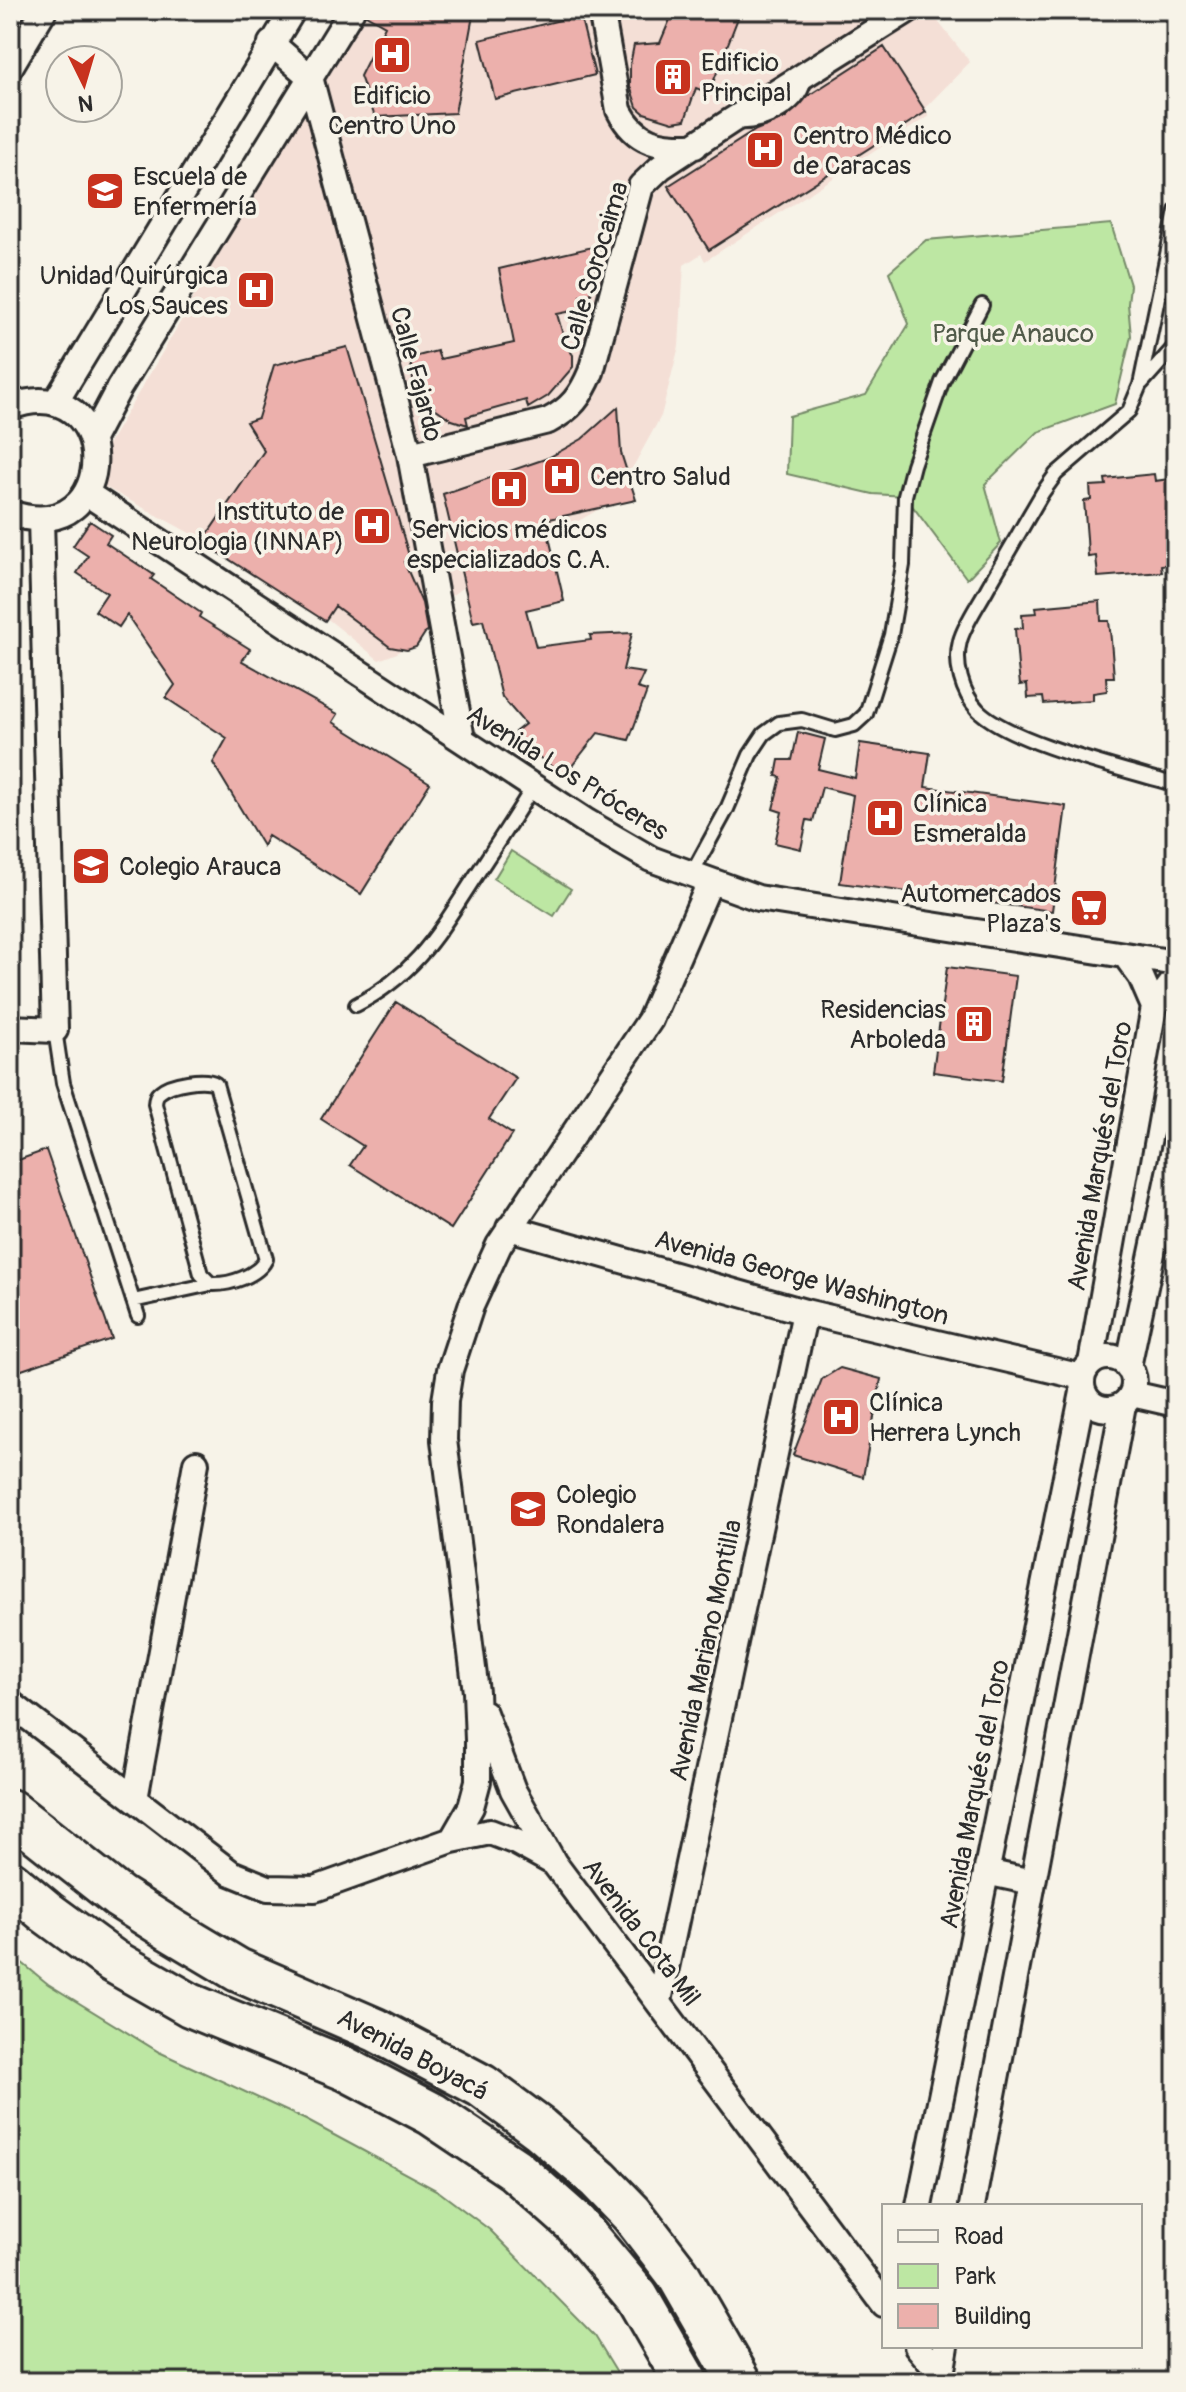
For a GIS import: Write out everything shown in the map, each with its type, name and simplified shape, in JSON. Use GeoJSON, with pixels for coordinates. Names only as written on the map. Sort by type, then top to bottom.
{"type":"FeatureCollection","features":[{"type":"Feature","properties":{"kind":"highway","name":"Avenida Boyacá"},"geometry":{"type":"LineString","coordinates":[[10,1811],[119,1897],[171,1930],[238,1970],[376,2030],[482,2086],[539,2128],[599,2180],[632,2214],[678,2274],[740,2382]]}},
{"type":"Feature","properties":{"kind":"highway","name":"Avenida Boyacá"},"geometry":{"type":"LineString","coordinates":[[10,1882],[113,1961],[190,2005],[346,2069],[432,2114],[514,2169],[575,2223],[637,2297],[686,2382]]}},
{"type":"Feature","properties":{"kind":"street"},"geometry":{"type":"LineString","coordinates":[[10,67],[44,10]]}},
{"type":"Feature","properties":{"kind":"street"},"geometry":{"type":"LineString","coordinates":[[55,403],[293,10]]}},
{"type":"Feature","properties":{"kind":"street"},"geometry":{"type":"LineString","coordinates":[[92,439],[119,388],[352,10]]}},
{"type":"Feature","properties":{"kind":"street"},"geometry":{"type":"LineString","coordinates":[[601,10],[619,110],[624,122],[634,134],[652,142],[674,147],[696,146]]}},
{"type":"Feature","properties":{"kind":"street","name":"Calle Sorocaima"},"geometry":{"type":"LineString","coordinates":[[410,455],[548,421],[567,411],[582,395],[591,372],[641,186],[661,167],[908,10]]}},
{"type":"Feature","properties":{"kind":"street"},"geometry":{"type":"LineString","coordinates":[[271,43],[310,77]]}},
{"type":"Feature","properties":{"kind":"street","name":"Calle Fajardo"},"geometry":{"type":"LineString","coordinates":[[310,77],[410,455],[462,739]]}},
{"type":"Feature","properties":{"kind":"street"},"geometry":{"type":"LineString","coordinates":[[10,407],[24,401],[55,403],[78,417],[92,439],[96,467],[86,493],[74,506],[58,515],[41,519],[10,513]]}},
{"type":"Feature","properties":{"kind":"street","name":"Avenida Los Próceres"},"geometry":{"type":"LineString","coordinates":[[86,493],[587,822],[651,859],[758,898],[1176,963]]}},
{"type":"Feature","properties":{"kind":"street"},"geometry":{"type":"LineString","coordinates":[[10,1028],[55,1030],[41,519]]}},
{"type":"Feature","properties":{"kind":"street"},"geometry":{"type":"LineString","coordinates":[[452,1840],[471,1807],[478,1781],[476,1692],[444,1440],[450,1370],[471,1306],[509,1228],[650,1020],[701,878]]}},
{"type":"Feature","properties":{"kind":"street","name":"Avenida Marqués del Toro"},"geometry":{"type":"LineString","coordinates":[[1125,955],[1141,977],[1154,1007]]}},
{"type":"Feature","properties":{"kind":"street","name":"Avenida Marqués del Toro"},"geometry":{"type":"LineString","coordinates":[[919,2204],[1085,1377],[1154,1007],[1176,978]]}},
{"type":"Feature","properties":{"kind":"street"},"geometry":{"type":"LineString","coordinates":[[1128,1367],[1176,1140]]}},
{"type":"Feature","properties":{"kind":"street","name":"Avenida George Washington"},"geometry":{"type":"LineString","coordinates":[[509,1228],[805,1312],[1085,1377]]}},
{"type":"Feature","properties":{"kind":"street","name":"Avenida Mariano Montilla"},"geometry":{"type":"LineString","coordinates":[[659,2001],[805,1312]]}},
{"type":"Feature","properties":{"kind":"street"},"geometry":{"type":"LineString","coordinates":[[972,2204],[1032,1882],[1127,1399],[1134,1380],[1128,1367],[1115,1358],[1098,1359],[1085,1377],[1093,1405],[1100,1408],[1108,1409],[1127,1399],[1176,1404]]}},
{"type":"Feature","properties":{"kind":"street"},"geometry":{"type":"LineString","coordinates":[[135,1799],[196,1463]]}},
{"type":"Feature","properties":{"kind":"street"},"geometry":{"type":"LineString","coordinates":[[476,1692],[513,1790],[554,1863]]}},
{"type":"Feature","properties":{"kind":"street","name":"Avenida Cota Mil"},"geometry":{"type":"LineString","coordinates":[[10,1703],[231,1873],[268,1888],[315,1889],[452,1840],[490,1832],[554,1863],[882,2301]]}},
{"type":"Feature","properties":{"kind":"street"},"geometry":{"type":"LineString","coordinates":[[986,1872],[1032,1882]]}},
{"type":"Feature","properties":{"kind":"street"},"geometry":{"type":"LineString","coordinates":[[919,2348],[944,2378]]}},
{"type":"Feature","properties":{"kind":"street"},"geometry":{"type":"LineString","coordinates":[[944,2378],[946,2348]]}},
{"type":"Feature","properties":{"kind":"lane"},"geometry":{"type":"LineString","coordinates":[[1176,211],[1140,385],[1129,411],[1056,474],[1043,492],[972,616],[960,642],[959,666],[964,688],[977,709],[1001,727],[1047,745],[1176,785]]}},
{"type":"Feature","properties":{"kind":"lane"},"geometry":{"type":"LineString","coordinates":[[701,878],[750,755],[764,734],[779,723],[802,720],[835,730],[854,725],[866,714],[891,635],[903,565],[905,496],[913,465],[942,382],[982,305]]}},
{"type":"Feature","properties":{"kind":"lane"},"geometry":{"type":"LineString","coordinates":[[1140,385],[1176,345]]}},
{"type":"Feature","properties":{"kind":"lane"},"geometry":{"type":"LineString","coordinates":[[356,1005],[379,993],[405,973],[428,948],[534,785]]}},
{"type":"Feature","properties":{"kind":"lane"},"geometry":{"type":"LineString","coordinates":[[55,1030],[63,1083],[138,1316]]}},
{"type":"Feature","properties":{"kind":"lane"},"geometry":{"type":"LineString","coordinates":[[133,1301],[221,1284],[249,1275],[264,1265],[266,1259],[216,1084],[209,1079],[201,1079],[162,1090],[156,1095],[155,1104],[201,1274],[211,1284]]}},
{"type":"Feature","properties":{"kind":"shaded area"},"geometry":{"type":"Polygon","coordinates":[[[355,10],[929,10],[970,62],[925,108],[929,116],[705,261],[701,254],[684,265],[679,346],[661,416],[633,467],[601,508],[459,590],[432,611],[422,631],[397,653],[379,660],[309,604],[221,550],[105,487],[99,479],[103,453],[182,319],[237,212],[355,10]]]}},
{"type":"Feature","properties":{"kind":"green space","name":"Parque Anauco"},"geometry":{"type":"Polygon","coordinates":[[[1111,224],[1130,285],[1131,336],[1115,404],[1038,432],[985,484],[1001,543],[967,579],[905,496],[873,494],[787,474],[789,416],[866,395],[909,324],[889,272],[926,240],[1111,224]]]}},
{"type":"Feature","properties":{"kind":"green space"},"geometry":{"type":"Polygon","coordinates":[[[511,851],[571,889],[554,916],[494,879],[511,851]]]}},
{"type":"Feature","properties":{"kind":"green space"},"geometry":{"type":"Polygon","coordinates":[[[10,1953],[48,1984],[159,2052],[306,2120],[438,2191],[490,2230],[595,2336],[623,2382],[10,2382],[10,1953]]]}},
{"type":"Feature","properties":{"kind":"building"},"geometry":{"type":"Polygon","coordinates":[[[367,10],[474,10],[455,113],[375,117],[360,76],[385,26],[366,15],[367,10]]]}},
{"type":"Feature","properties":{"kind":"building","name":"Edificio Principal"},"geometry":{"type":"Polygon","coordinates":[[[674,10],[741,10],[709,93],[696,88],[685,120],[673,122],[644,113],[637,107],[630,86],[630,65],[634,45],[660,43],[674,10]]]}},
{"type":"Feature","properties":{"kind":"building"},"geometry":{"type":"Polygon","coordinates":[[[580,15],[595,75],[495,99],[480,40],[580,15]]]}},
{"type":"Feature","properties":{"kind":"building"},"geometry":{"type":"Polygon","coordinates":[[[884,47],[926,112],[709,250],[668,186],[756,130],[786,118],[808,96],[884,47]]]}},
{"type":"Feature","properties":{"kind":"building"},"geometry":{"type":"Polygon","coordinates":[[[601,245],[591,294],[580,296],[583,309],[557,314],[566,345],[573,355],[573,367],[548,396],[528,408],[526,400],[466,417],[468,425],[452,420],[429,404],[413,379],[410,358],[437,351],[440,359],[514,343],[499,269],[601,245]]]}},
{"type":"Feature","properties":{"kind":"building"},"geometry":{"type":"Polygon","coordinates":[[[347,347],[410,559],[404,562],[422,603],[427,630],[416,647],[407,650],[390,647],[335,606],[325,621],[202,542],[264,451],[246,422],[258,418],[274,365],[347,347]]]}},
{"type":"Feature","properties":{"kind":"building"},"geometry":{"type":"Polygon","coordinates":[[[618,407],[621,453],[636,500],[545,520],[564,601],[526,610],[536,647],[591,640],[590,635],[632,633],[623,670],[644,673],[637,688],[647,691],[629,740],[598,733],[564,776],[526,747],[515,732],[525,724],[502,697],[483,620],[473,622],[443,494],[548,458],[582,439],[618,407]]]}},
{"type":"Feature","properties":{"kind":"building"},"geometry":{"type":"Polygon","coordinates":[[[1154,474],[1155,481],[1169,479],[1170,493],[1176,493],[1176,563],[1161,565],[1162,572],[1098,577],[1096,556],[1088,557],[1084,501],[1091,500],[1090,486],[1106,485],[1105,479],[1154,474]]]}},
{"type":"Feature","properties":{"kind":"building"},"geometry":{"type":"Polygon","coordinates":[[[90,521],[111,535],[106,543],[154,575],[151,579],[201,613],[199,617],[250,649],[242,661],[338,714],[333,722],[430,783],[361,894],[268,836],[263,846],[213,763],[227,738],[166,698],[175,685],[127,615],[119,627],[95,611],[107,593],[77,573],[88,556],[73,546],[90,521]]]}},
{"type":"Feature","properties":{"kind":"building"},"geometry":{"type":"Polygon","coordinates":[[[1100,601],[1101,621],[1109,621],[1114,677],[1106,677],[1107,691],[1093,693],[1093,700],[1044,704],[1043,697],[1028,698],[1027,684],[1020,685],[1015,629],[1023,628],[1022,614],[1037,613],[1036,607],[1100,601]]]}},
{"type":"Feature","properties":{"kind":"building"},"geometry":{"type":"Polygon","coordinates":[[[798,732],[825,739],[818,769],[855,778],[860,743],[930,753],[925,787],[1066,806],[1052,911],[840,883],[853,795],[822,787],[813,821],[807,820],[801,849],[775,843],[782,812],[773,809],[781,777],[776,776],[779,760],[792,760],[798,732]]]}},
{"type":"Feature","properties":{"kind":"building","name":"Residencias Arboleda"},"geometry":{"type":"Polygon","coordinates":[[[947,967],[1016,976],[1002,1081],[933,1072],[947,967]]]}},
{"type":"Feature","properties":{"kind":"building"},"geometry":{"type":"Polygon","coordinates":[[[396,1002],[516,1078],[489,1119],[512,1134],[451,1229],[350,1165],[363,1146],[321,1119],[396,1002]]]}},
{"type":"Feature","properties":{"kind":"building"},"geometry":{"type":"Polygon","coordinates":[[[46,1150],[112,1339],[10,1374],[10,1163],[46,1150]]]}},
{"type":"Feature","properties":{"kind":"building","name":"Clínica Herrera Lynch"},"geometry":{"type":"Polygon","coordinates":[[[840,1368],[881,1379],[863,1477],[793,1455],[822,1379],[840,1368]]]}},
{"type":"Feature","properties":{"kind":"place","name":"Edificio Centro Uno"},"geometry":{"type":"Point","coordinates":[392,55]}},
{"type":"Feature","properties":{"kind":"place","name":"Edificio Principal"},"geometry":{"type":"Point","coordinates":[673,77]}},
{"type":"Feature","properties":{"kind":"place","name":"Centro Médico de Caracas"},"geometry":{"type":"Point","coordinates":[765,150]}},
{"type":"Feature","properties":{"kind":"place","name":"Escuela de Enfermería"},"geometry":{"type":"Point","coordinates":[105,191]}},
{"type":"Feature","properties":{"kind":"place","name":"Unidad Quirúrgica Los Sauces"},"geometry":{"type":"Point","coordinates":[256,290]}},
{"type":"Feature","properties":{"kind":"place","name":"Centro Salud"},"geometry":{"type":"Point","coordinates":[562,476]}},
{"type":"Feature","properties":{"kind":"place","name":"Servicios médicos especializados C.A."},"geometry":{"type":"Point","coordinates":[509,489]}},
{"type":"Feature","properties":{"kind":"place","name":"Instituto de Neurologia (INNAP)"},"geometry":{"type":"Point","coordinates":[372,526]}},
{"type":"Feature","properties":{"kind":"place","name":"Clínica Esmeralda"},"geometry":{"type":"Point","coordinates":[885,818]}},
{"type":"Feature","properties":{"kind":"place","name":"Colegio Arauca"},"geometry":{"type":"Point","coordinates":[91,866]}},
{"type":"Feature","properties":{"kind":"place","name":"Automercados Plaza's"},"geometry":{"type":"Point","coordinates":[1089,908]}},
{"type":"Feature","properties":{"kind":"place","name":"Residencias Arboleda"},"geometry":{"type":"Point","coordinates":[974,1024]}},
{"type":"Feature","properties":{"kind":"place","name":"Clínica Herrera Lynch"},"geometry":{"type":"Point","coordinates":[841,1417]}},
{"type":"Feature","properties":{"kind":"place","name":"Colegio Rondalera"},"geometry":{"type":"Point","coordinates":[528,1509]}}]}
